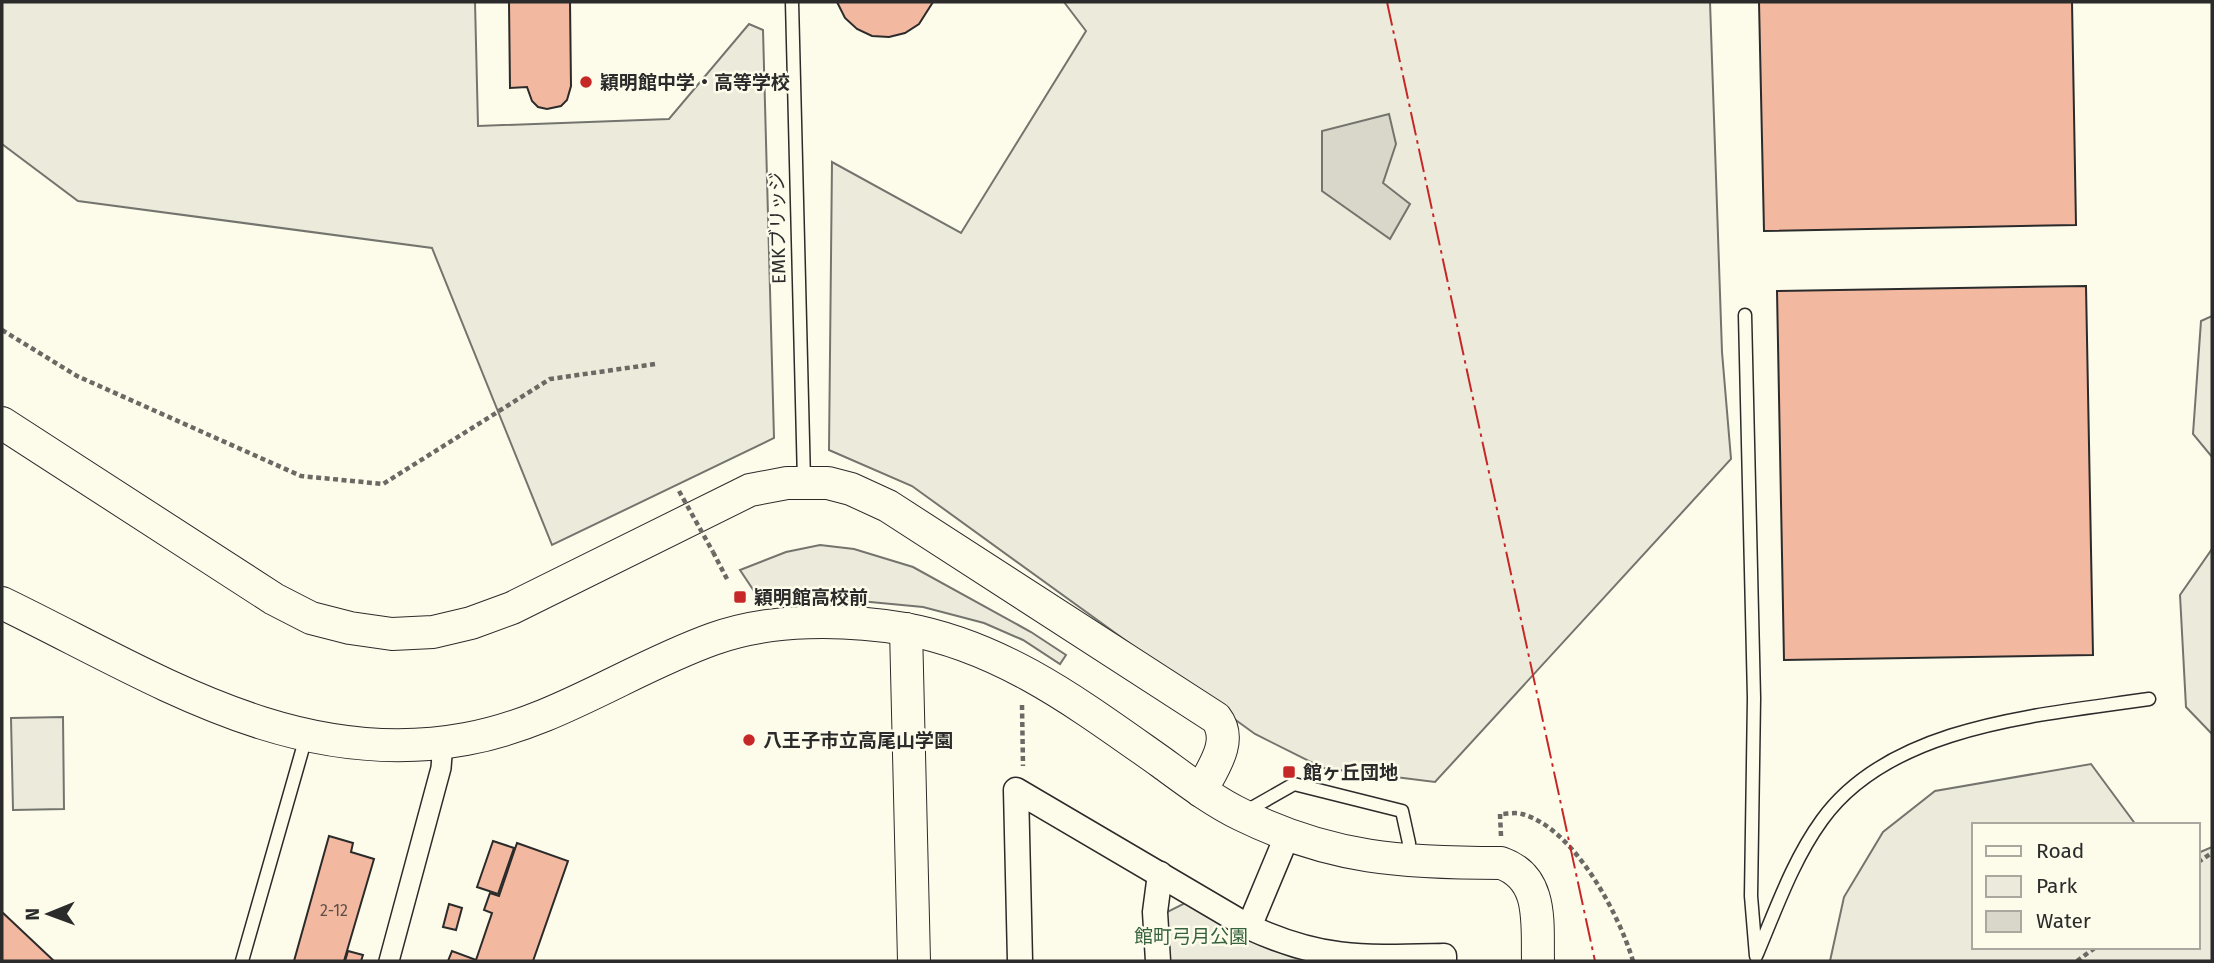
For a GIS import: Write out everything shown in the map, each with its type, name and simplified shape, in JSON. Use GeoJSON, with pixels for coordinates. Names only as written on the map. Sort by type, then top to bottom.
{"type":"FeatureCollection","features":[{"type":"Feature","properties":{"kind":"street"},"geometry":{"type":"LineString","coordinates":[[2,423],[274,599],[312,618],[382,633],[433,632],[491,617],[730,498],[770,485],[803,467],[888,506],[1210,713],[1219,722],[1223,747],[1201,791]]}},
{"type":"Feature","properties":{"kind":"street"},"geometry":{"type":"LineString","coordinates":[[2,603],[223,710],[306,737],[380,746],[443,743],[530,722],[705,642],[742,631],[841,623],[906,629],[966,645],[1039,678],[1201,791],[1240,814],[1287,836],[1350,854],[1408,862],[1501,863],[1519,871],[1532,888],[1536,908],[1538,961]]}},
{"type":"Feature","properties":{"kind":"street"},"geometry":{"type":"LineString","coordinates":[[906,629],[914,961]]}},
{"type":"Feature","properties":{"kind":"street"},"geometry":{"type":"LineString","coordinates":[[389,961],[441,768],[443,743]]}},
{"type":"Feature","properties":{"kind":"street"},"geometry":{"type":"LineString","coordinates":[[1020,961],[1016,790],[1249,927],[1316,952],[1356,960],[1444,956],[1444,961]]}},
{"type":"Feature","properties":{"kind":"street"},"geometry":{"type":"LineString","coordinates":[[1249,927],[1287,836]]}},
{"type":"Feature","properties":{"kind":"street"},"geometry":{"type":"LineString","coordinates":[[1158,961],[1155,912],[1160,874]]}},
{"type":"Feature","properties":{"kind":"lane","name":"EMKブリッジ"},"geometry":{"type":"LineString","coordinates":[[792,2],[803,467]]}},
{"type":"Feature","properties":{"kind":"lane"},"geometry":{"type":"LineString","coordinates":[[1745,315],[1754,698],[1751,896],[1756,959]]}},
{"type":"Feature","properties":{"kind":"lane"},"geometry":{"type":"LineString","coordinates":[[1756,959],[1794,869],[1823,818],[1861,782],[1919,747],[1982,725],[2149,699]]}},
{"type":"Feature","properties":{"kind":"lane"},"geometry":{"type":"LineString","coordinates":[[242,961],[306,737]]}},
{"type":"Feature","properties":{"kind":"lane"},"geometry":{"type":"LineString","coordinates":[[1240,814],[1294,784],[1402,811],[1409,843],[1408,862]]}},
{"type":"Feature","properties":{"kind":"path"},"geometry":{"type":"LineString","coordinates":[[2,330],[77,376],[301,476],[383,484],[550,379],[655,364]]}},
{"type":"Feature","properties":{"kind":"path"},"geometry":{"type":"LineString","coordinates":[[679,491],[728,580]]}},
{"type":"Feature","properties":{"kind":"path"},"geometry":{"type":"LineString","coordinates":[[1023,712],[1023,754]]}},
{"type":"Feature","properties":{"kind":"path"},"geometry":{"type":"LineString","coordinates":[[1501,863],[1500,814],[1521,813],[1553,831],[1578,857],[1602,893],[1626,936],[1633,961]]}},
{"type":"Feature","properties":{"kind":"path"},"geometry":{"type":"LineString","coordinates":[[2077,961],[2093,949]]}},
{"type":"Feature","properties":{"kind":"green space"},"geometry":{"type":"Polygon","coordinates":[[[2,2],[475,2],[478,126],[669,119],[749,24],[763,30],[774,438],[552,545],[432,248],[78,201],[2,144],[2,2]]]}},
{"type":"Feature","properties":{"kind":"green space"},"geometry":{"type":"Polygon","coordinates":[[[1064,2],[1710,2],[1722,352],[1731,459],[1435,782],[1323,768],[1255,734],[912,486],[829,450],[832,162],[961,233],[1086,31],[1064,2]]]}},
{"type":"Feature","properties":{"kind":"green space"},"geometry":{"type":"Polygon","coordinates":[[[2212,316],[2212,457],[2193,434],[2201,321],[2212,316]]]}},
{"type":"Feature","properties":{"kind":"green space"},"geometry":{"type":"Polygon","coordinates":[[[2212,549],[2212,734],[2186,707],[2180,595],[2212,549]]]}},
{"type":"Feature","properties":{"kind":"green space"},"geometry":{"type":"Polygon","coordinates":[[[63,717],[64,809],[13,810],[11,718],[63,717]]]}},
{"type":"Feature","properties":{"kind":"green space"},"geometry":{"type":"Polygon","coordinates":[[[2091,764],[2135,823],[1972,823],[1972,949],[2200,949],[2200,852],[2212,847],[2212,961],[1830,961],[1844,897],[1883,832],[1935,791],[2091,764]]]}},
{"type":"Feature","properties":{"kind":"green space","name":"館町弓月公園"},"geometry":{"type":"Polygon","coordinates":[[[1185,903],[1274,949],[1309,961],[1167,961],[1165,913],[1185,903]]]}},
{"type":"Feature","properties":{"kind":"shaded area"},"geometry":{"type":"Polygon","coordinates":[[[820,545],[854,549],[913,567],[1031,632],[1066,655],[1060,664],[1023,640],[984,623],[923,607],[754,591],[740,570],[786,552],[820,545]]]}},
{"type":"Feature","properties":{"kind":"water"},"geometry":{"type":"Polygon","coordinates":[[[1389,114],[1396,144],[1383,183],[1410,204],[1390,239],[1322,191],[1322,131],[1389,114]]]}},
{"type":"Feature","properties":{"kind":"building"},"geometry":{"type":"Polygon","coordinates":[[[509,2],[570,2],[571,86],[567,100],[561,106],[547,109],[538,107],[532,101],[527,87],[510,88],[509,2]]]}},
{"type":"Feature","properties":{"kind":"building"},"geometry":{"type":"Polygon","coordinates":[[[837,2],[933,2],[919,24],[905,33],[889,37],[872,36],[857,29],[845,18],[837,2]]]}},
{"type":"Feature","properties":{"kind":"building"},"geometry":{"type":"Polygon","coordinates":[[[1759,2],[2072,2],[2076,225],[1764,231],[1759,2]]]}},
{"type":"Feature","properties":{"kind":"building"},"geometry":{"type":"Polygon","coordinates":[[[2086,286],[2093,655],[1784,660],[1777,291],[2086,286]]]}},
{"type":"Feature","properties":{"kind":"building"},"geometry":{"type":"Polygon","coordinates":[[[329,836],[353,843],[351,852],[374,859],[344,961],[294,961],[329,836]]]}},
{"type":"Feature","properties":{"kind":"building"},"geometry":{"type":"Polygon","coordinates":[[[493,841],[514,848],[498,894],[477,887],[493,841]]]}},
{"type":"Feature","properties":{"kind":"building"},"geometry":{"type":"Polygon","coordinates":[[[517,843],[568,861],[533,961],[448,961],[452,951],[476,960],[492,913],[484,910],[490,893],[499,896],[517,843]]]}},
{"type":"Feature","properties":{"kind":"building"},"geometry":{"type":"Polygon","coordinates":[[[449,904],[462,908],[456,930],[443,927],[449,904]]]}},
{"type":"Feature","properties":{"kind":"building"},"geometry":{"type":"Polygon","coordinates":[[[2,912],[54,961],[2,961],[2,912]]]}},
{"type":"Feature","properties":{"kind":"building"},"geometry":{"type":"Polygon","coordinates":[[[348,951],[363,955],[361,961],[345,961],[348,951]]]}},
{"type":"Feature","properties":{"kind":"power"},"geometry":{"type":"LineString","coordinates":[[1387,2],[1595,961]]}},
{"type":"Feature","properties":{"kind":"place","name":"穎明館中学・高等学校"},"geometry":{"type":"Point","coordinates":[586,82]}},
{"type":"Feature","properties":{"kind":"place","name":"穎明館高校前"},"geometry":{"type":"Point","coordinates":[740,597]}},
{"type":"Feature","properties":{"kind":"place","name":"八王子市立高尾山学園"},"geometry":{"type":"Point","coordinates":[749,740]}},
{"type":"Feature","properties":{"kind":"place","name":"館ヶ丘団地"},"geometry":{"type":"Point","coordinates":[1289,772]}}]}
